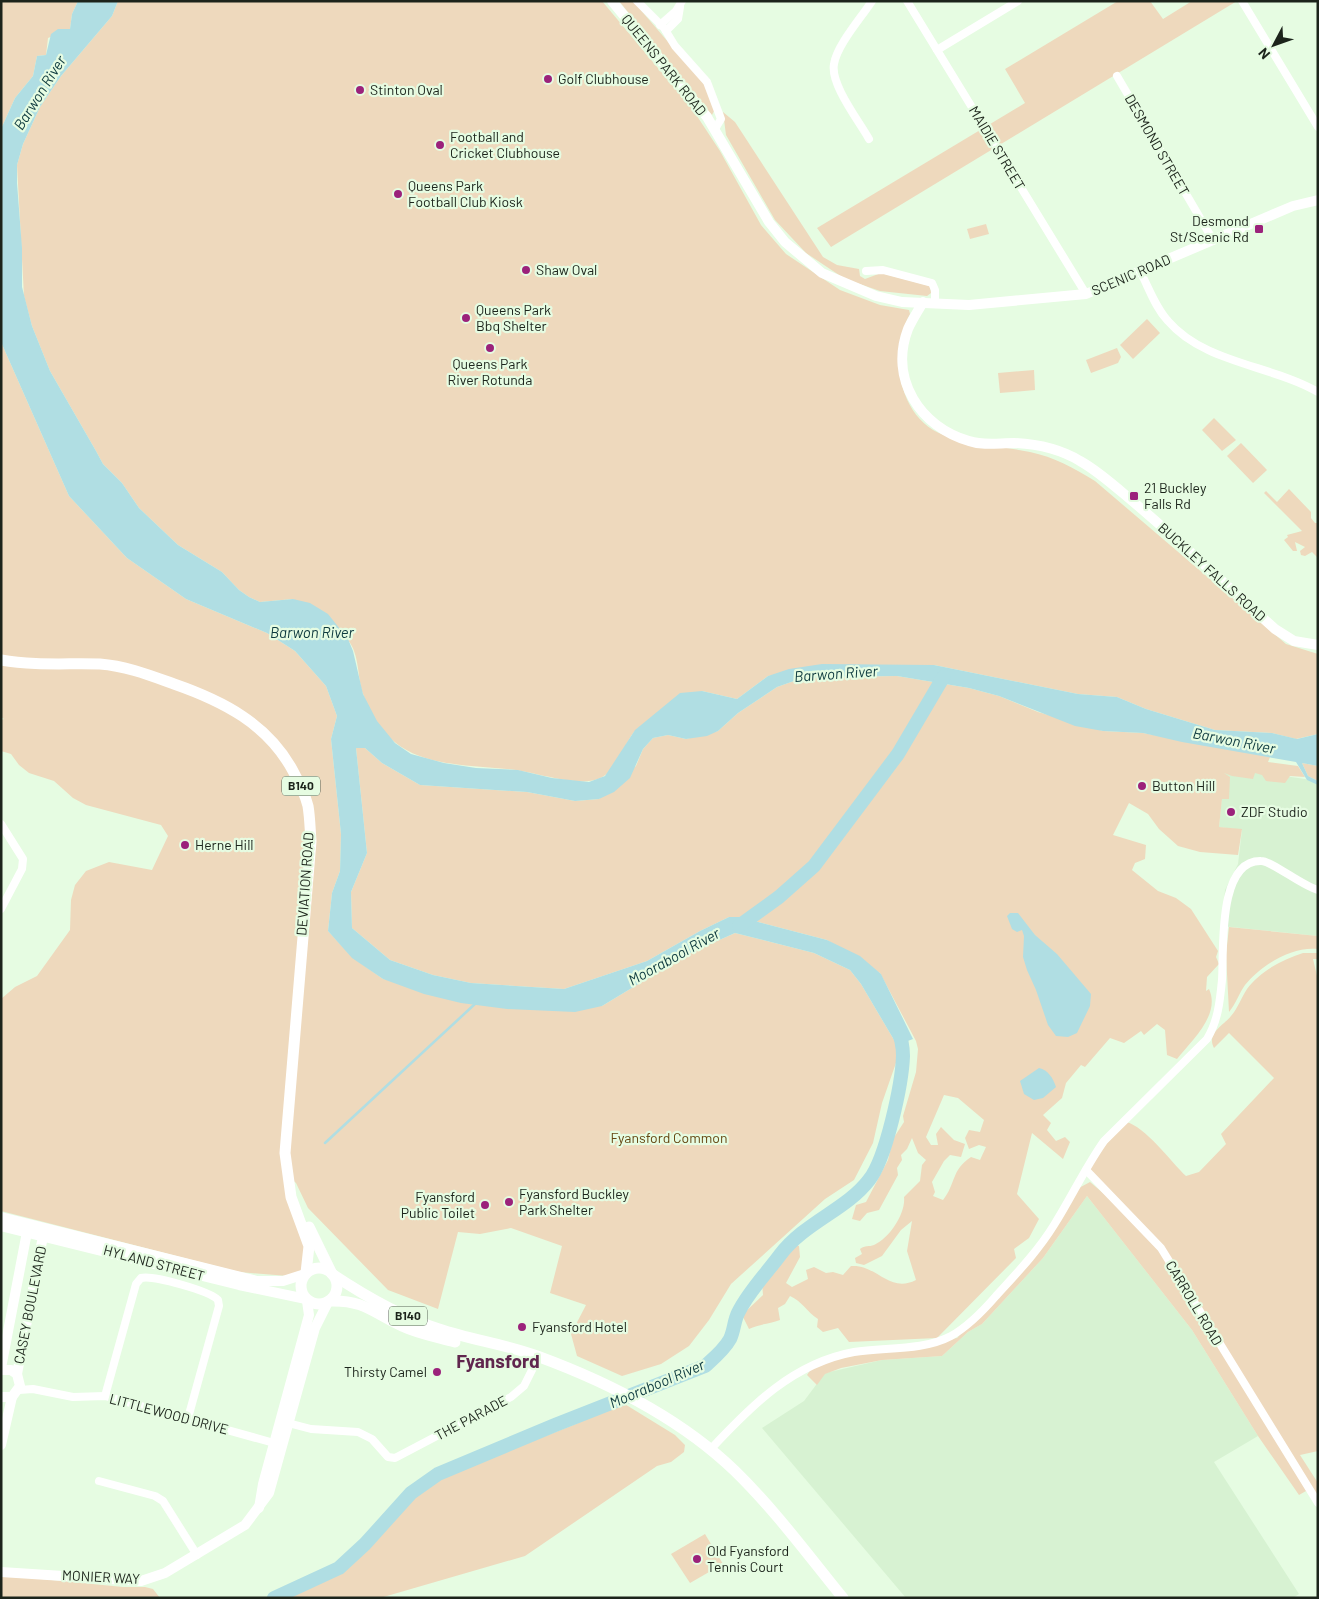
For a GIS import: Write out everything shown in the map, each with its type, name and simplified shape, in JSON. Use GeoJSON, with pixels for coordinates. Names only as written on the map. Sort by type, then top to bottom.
{"type":"FeatureCollection","features":[{"type":"Feature","properties":{"kind":"main road","name":"DEVIATION ROAD"},"geometry":{"type":"LineString","coordinates":[[1,660],[30,665],[101,664],[131,669],[218,701],[256,725],[274,742],[285,756],[300,785],[308,805],[311,840],[285,1153],[293,1205],[309,1244],[306,1273]]}},
{"type":"Feature","properties":{"kind":"main road","name":"DEVIATION ROAD"},"geometry":{"type":"LineString","coordinates":[[288,1177],[331,1273]]}},
{"type":"Feature","properties":{"kind":"main road"},"geometry":{"type":"LineString","coordinates":[[306,1273],[319,1268],[331,1273]]}},
{"type":"Feature","properties":{"kind":"main road","name":"B140"},"geometry":{"type":"LineString","coordinates":[[306,1273],[301,1287],[307,1300],[319,1305],[329,1302],[350,1301],[363,1304],[401,1326],[491,1347],[568,1369],[620,1392],[667,1418],[710,1450],[739,1475],[768,1506],[842,1598]]}},
{"type":"Feature","properties":{"kind":"main road","name":"B140"},"geometry":{"type":"LineString","coordinates":[[329,1302],[338,1288],[331,1273]]}},
{"type":"Feature","properties":{"kind":"main road","name":"B140"},"geometry":{"type":"LineString","coordinates":[[331,1273],[382,1304],[436,1333]]}},
{"type":"Feature","properties":{"kind":"street","name":"QUEENS PARK ROAD"},"geometry":{"type":"LineString","coordinates":[[612,1],[715,129],[769,222],[785,242],[822,274],[854,289],[902,302],[923,302]]}},
{"type":"Feature","properties":{"kind":"street","name":"QUEENS PARK ROAD"},"geometry":{"type":"LineString","coordinates":[[637,1],[663,28],[710,88],[721,119],[715,129]]}},
{"type":"Feature","properties":{"kind":"street"},"geometry":{"type":"LineString","coordinates":[[869,139],[837,85],[834,70],[837,55],[872,1]]}},
{"type":"Feature","properties":{"kind":"street","name":"MAIDIE STREET"},"geometry":{"type":"LineString","coordinates":[[907,1],[1086,294]]}},
{"type":"Feature","properties":{"kind":"street"},"geometry":{"type":"LineString","coordinates":[[937,50],[1018,1]]}},
{"type":"Feature","properties":{"kind":"street"},"geometry":{"type":"LineString","coordinates":[[1242,1],[1318,127]]}},
{"type":"Feature","properties":{"kind":"street"},"geometry":{"type":"LineString","coordinates":[[663,28],[678,19],[681,3]]}},
{"type":"Feature","properties":{"kind":"street","name":"DESMOND STREET"},"geometry":{"type":"LineString","coordinates":[[1117,76],[1212,240]]}},
{"type":"Feature","properties":{"kind":"street","name":"SCENIC ROAD"},"geometry":{"type":"LineString","coordinates":[[923,302],[969,305],[1086,294],[1293,206],[1318,200]]}},
{"type":"Feature","properties":{"kind":"street"},"geometry":{"type":"LineString","coordinates":[[866,271],[883,270],[931,283],[935,290],[935,304]]}},
{"type":"Feature","properties":{"kind":"street"},"geometry":{"type":"LineString","coordinates":[[1140,271],[1166,320],[1188,340],[1203,348],[1289,379],[1318,392]]}},
{"type":"Feature","properties":{"kind":"street","name":"BUCKLEY FALLS ROAD"},"geometry":{"type":"LineString","coordinates":[[923,302],[908,328],[903,352],[903,366],[911,395],[926,417],[940,428],[969,441],[1037,445],[1058,451],[1080,461],[1158,523],[1275,629],[1294,640],[1318,646]]}},
{"type":"Feature","properties":{"kind":"street"},"geometry":{"type":"LineString","coordinates":[[1,824],[23,859],[22,868],[1,909]]}},
{"type":"Feature","properties":{"kind":"street"},"geometry":{"type":"LineString","coordinates":[[710,1450],[766,1394],[791,1376],[820,1360],[854,1352],[936,1342],[951,1336],[976,1318],[1053,1226],[1104,1141],[1121,1122],[1196,1052],[1214,1028],[1222,979],[1222,945],[1226,910],[1231,883],[1236,874],[1242,867],[1260,860],[1269,863],[1307,887],[1318,890]]}},
{"type":"Feature","properties":{"kind":"street","name":"CARROLL ROAD"},"geometry":{"type":"LineString","coordinates":[[1086,1170],[1161,1248],[1318,1503]]}},
{"type":"Feature","properties":{"kind":"street","name":"HYLAND STREET"},"geometry":{"type":"LineString","coordinates":[[1,1217],[36,1231],[239,1285],[307,1300]]}},
{"type":"Feature","properties":{"kind":"street"},"geometry":{"type":"LineString","coordinates":[[1,1221],[36,1231]]}},
{"type":"Feature","properties":{"kind":"street","name":"HYLAND STREET"},"geometry":{"type":"LineString","coordinates":[[1,1226],[93,1238],[186,1264],[262,1282],[287,1280],[306,1273]]}},
{"type":"Feature","properties":{"kind":"street","name":"CASEY BOULEVARD"},"geometry":{"type":"LineString","coordinates":[[1,1369],[36,1231]]}},
{"type":"Feature","properties":{"kind":"street","name":"CASEY BOULEVARD"},"geometry":{"type":"LineString","coordinates":[[1,1445],[14,1388],[36,1231]]}},
{"type":"Feature","properties":{"kind":"street"},"geometry":{"type":"LineString","coordinates":[[105,1396],[136,1284],[141,1278],[152,1278],[209,1294],[218,1300],[219,1306],[188,1418]]}},
{"type":"Feature","properties":{"kind":"street","name":"MONIER WAY"},"geometry":{"type":"LineString","coordinates":[[5,1570],[141,1581],[165,1573],[240,1529],[258,1509],[261,1490],[278,1444],[309,1316],[307,1300]]}},
{"type":"Feature","properties":{"kind":"street","name":"MONIER WAY"},"geometry":{"type":"LineString","coordinates":[[284,1422],[316,1325],[329,1302]]}},
{"type":"Feature","properties":{"kind":"street","name":"THE PARADE"},"geometry":{"type":"LineString","coordinates":[[284,1422],[312,1429],[345,1430],[361,1433],[372,1439],[391,1458],[397,1457],[511,1397],[524,1386],[537,1359]]}},
{"type":"Feature","properties":{"kind":"street"},"geometry":{"type":"LineString","coordinates":[[1,1369],[11,1370],[14,1388]]}},
{"type":"Feature","properties":{"kind":"street","name":"LITTLEWOOD DRIVE"},"geometry":{"type":"LineString","coordinates":[[14,1388],[73,1397],[105,1396],[278,1444]]}},
{"type":"Feature","properties":{"kind":"street"},"geometry":{"type":"LineString","coordinates":[[99,1481],[155,1496],[163,1501],[197,1555]]}},
{"type":"Feature","properties":{"kind":"shaded area"},"geometry":{"type":"Polygon","coordinates":[[[1225,767],[1318,781],[1318,936],[1222,926],[1225,890],[1238,864],[1242,830],[1219,827],[1225,767]]]}},
{"type":"Feature","properties":{"kind":"shaded area"},"geometry":{"type":"Polygon","coordinates":[[[1087,1196],[1192,1330],[1258,1436],[1214,1462],[1299,1594],[1293,1598],[906,1598],[762,1428],[804,1401],[825,1373],[882,1360],[942,1356],[968,1332],[982,1324],[1043,1258],[1087,1196]]]}},
{"type":"Feature","properties":{"kind":"green space"},"geometry":{"type":"Polygon","coordinates":[[[1,1],[78,1],[72,14],[70,29],[48,38],[46,55],[37,56],[33,76],[15,98],[1,129],[1,1]]]}},
{"type":"Feature","properties":{"kind":"green space"},"geometry":{"type":"Polygon","coordinates":[[[118,1],[602,1],[693,110],[720,151],[761,225],[786,254],[840,290],[880,305],[909,310],[910,314],[900,347],[899,365],[907,399],[916,414],[928,426],[944,435],[965,441],[1039,454],[1087,476],[1286,644],[1318,654],[1318,734],[1296,739],[1272,733],[1215,730],[1146,709],[1117,697],[1078,694],[934,665],[855,665],[768,676],[737,699],[702,691],[634,732],[610,771],[598,779],[590,781],[558,779],[516,770],[446,763],[425,758],[406,750],[389,737],[375,719],[363,694],[355,652],[344,635],[293,599],[260,602],[249,597],[239,590],[222,572],[178,545],[139,508],[122,483],[103,464],[50,371],[32,326],[24,296],[17,165],[23,144],[40,107],[61,76],[112,16],[118,1]]]}},
{"type":"Feature","properties":{"kind":"green space"},"geometry":{"type":"Polygon","coordinates":[[[619,1],[633,1],[705,85],[715,109],[712,115],[619,1]]]}},
{"type":"Feature","properties":{"kind":"green space"},"geometry":{"type":"Polygon","coordinates":[[[1118,1],[1150,1],[1163,19],[1192,1],[1237,1],[831,247],[817,228],[1025,103],[1005,69],[1118,1]]]}},
{"type":"Feature","properties":{"kind":"green space"},"geometry":{"type":"Polygon","coordinates":[[[723,112],[735,122],[823,257],[837,265],[859,269],[860,276],[865,279],[881,273],[930,286],[931,293],[927,296],[880,291],[845,279],[806,253],[775,220],[726,135],[723,112]]]}},
{"type":"Feature","properties":{"kind":"green space"},"geometry":{"type":"Polygon","coordinates":[[[986,224],[989,234],[970,239],[967,229],[986,224]]]}},
{"type":"Feature","properties":{"kind":"green space"},"geometry":{"type":"Polygon","coordinates":[[[1147,319],[1160,333],[1133,359],[1120,345],[1147,319]]]}},
{"type":"Feature","properties":{"kind":"green space","name":"Fyansford Common"},"geometry":{"type":"Polygon","coordinates":[[[1,342],[69,496],[127,558],[186,599],[267,633],[295,651],[326,686],[337,716],[331,739],[341,834],[340,871],[332,893],[328,931],[352,957],[383,979],[602,1006],[688,954],[735,933],[814,953],[850,970],[861,984],[897,1045],[897,1060],[882,1103],[873,1143],[854,1180],[825,1199],[731,1284],[709,1320],[689,1346],[661,1364],[622,1376],[577,1356],[571,1334],[586,1305],[550,1293],[562,1246],[511,1228],[480,1234],[458,1232],[438,1309],[388,1290],[308,1208],[296,1183],[289,1177],[306,1236],[306,1273],[288,1276],[239,1272],[1,1211],[1,999],[15,987],[37,976],[70,930],[71,900],[75,885],[86,871],[109,862],[152,870],[168,836],[161,825],[86,805],[73,798],[54,781],[29,773],[19,765],[11,754],[1,751],[1,720],[4,719],[1,717],[1,342]]]}},
{"type":"Feature","properties":{"kind":"green space"},"geometry":{"type":"Polygon","coordinates":[[[1117,348],[1121,357],[1118,363],[1091,373],[1086,360],[1117,348]]]}},
{"type":"Feature","properties":{"kind":"green space"},"geometry":{"type":"Polygon","coordinates":[[[1034,370],[1035,390],[1000,393],[998,373],[1034,370]]]}},
{"type":"Feature","properties":{"kind":"green space"},"geometry":{"type":"Polygon","coordinates":[[[1214,418],[1236,440],[1222,451],[1202,430],[1214,418]]]}},
{"type":"Feature","properties":{"kind":"green space"},"geometry":{"type":"Polygon","coordinates":[[[1241,443],[1267,470],[1253,483],[1227,456],[1241,443]]]}},
{"type":"Feature","properties":{"kind":"green space"},"geometry":{"type":"Polygon","coordinates":[[[1289,489],[1311,512],[1311,518],[1315,523],[1318,523],[1318,558],[1312,552],[1305,556],[1301,555],[1300,551],[1305,547],[1295,542],[1297,551],[1293,551],[1284,540],[1288,537],[1287,535],[1302,531],[1264,493],[1266,491],[1277,502],[1289,489]]]}},
{"type":"Feature","properties":{"kind":"green space"},"geometry":{"type":"Polygon","coordinates":[[[897,676],[969,688],[999,696],[1038,712],[1103,731],[1143,733],[1270,757],[1268,762],[1298,766],[1305,777],[1290,776],[1285,783],[1266,781],[1262,775],[1255,773],[1253,779],[1224,773],[1230,777],[1229,799],[1222,799],[1219,827],[1242,829],[1238,855],[1200,852],[1178,846],[1159,829],[1148,814],[1129,803],[1113,835],[1146,845],[1145,859],[1135,863],[1132,870],[1158,891],[1176,898],[1191,909],[1218,951],[1216,957],[1219,964],[1207,977],[1206,991],[1209,989],[1212,999],[1208,1018],[1177,1059],[1167,1055],[1165,1030],[1157,1024],[1144,1035],[1141,1031],[1124,1043],[1110,1038],[1085,1067],[1081,1065],[1066,1083],[1062,1098],[1043,1115],[1051,1123],[1047,1130],[1056,1141],[1065,1137],[1070,1142],[1063,1159],[1032,1133],[1017,1194],[1039,1219],[1029,1238],[1014,1249],[1016,1258],[937,1338],[849,1342],[838,1328],[823,1332],[817,1327],[818,1319],[790,1296],[785,1304],[778,1308],[780,1320],[749,1329],[742,1315],[763,1295],[762,1283],[792,1244],[799,1246],[800,1257],[786,1283],[792,1287],[808,1279],[806,1270],[814,1267],[826,1273],[833,1272],[843,1275],[851,1266],[860,1267],[898,1283],[916,1280],[907,1251],[912,1221],[901,1230],[882,1256],[864,1265],[856,1263],[855,1258],[862,1254],[860,1249],[880,1242],[891,1231],[900,1217],[904,1197],[920,1181],[922,1165],[926,1160],[918,1153],[912,1138],[907,1149],[901,1155],[902,1160],[897,1168],[898,1175],[879,1210],[867,1213],[860,1221],[852,1219],[856,1205],[866,1202],[888,1160],[893,1139],[904,1122],[903,1116],[916,1072],[918,1049],[916,1041],[880,973],[827,940],[739,917],[729,917],[647,961],[564,989],[471,983],[433,975],[390,960],[352,928],[351,892],[367,853],[356,748],[365,748],[382,763],[420,785],[527,792],[575,801],[599,799],[636,766],[643,749],[653,738],[668,735],[686,739],[718,731],[738,713],[777,687],[794,681],[820,677],[897,676]],[[944,1095],[926,1137],[931,1145],[938,1145],[936,1134],[941,1127],[954,1140],[965,1144],[961,1157],[950,1155],[944,1161],[932,1182],[935,1192],[933,1196],[943,1200],[960,1167],[971,1157],[980,1160],[986,1147],[979,1145],[969,1149],[965,1138],[969,1130],[980,1132],[984,1120],[958,1098],[944,1095]]]}},
{"type":"Feature","properties":{"kind":"green space"},"geometry":{"type":"Polygon","coordinates":[[[1302,763],[1318,766],[1318,781],[1308,776],[1302,763]]]}},
{"type":"Feature","properties":{"kind":"green space"},"geometry":{"type":"Polygon","coordinates":[[[1229,927],[1318,936],[1318,949],[1308,949],[1288,954],[1268,964],[1245,985],[1229,1012],[1226,955],[1229,927]]]}},
{"type":"Feature","properties":{"kind":"green space"},"geometry":{"type":"Polygon","coordinates":[[[1303,953],[1318,953],[1318,959],[1313,959],[1318,980],[1318,1451],[1300,1455],[1318,1483],[1318,1504],[1306,1491],[1299,1495],[1258,1436],[1192,1330],[1087,1196],[1043,1258],[982,1324],[968,1332],[942,1356],[882,1360],[841,1368],[825,1374],[817,1385],[807,1375],[811,1369],[846,1356],[957,1338],[1040,1247],[1077,1189],[1090,1182],[1110,1199],[1087,1172],[1101,1150],[1126,1122],[1149,1137],[1186,1176],[1199,1172],[1226,1144],[1221,1134],[1274,1078],[1229,1033],[1214,1048],[1212,1038],[1233,1013],[1247,989],[1258,977],[1279,963],[1303,953]]]}},
{"type":"Feature","properties":{"kind":"green space"},"geometry":{"type":"Polygon","coordinates":[[[623,1403],[675,1435],[685,1445],[684,1452],[671,1462],[657,1466],[525,1556],[380,1598],[274,1598],[339,1568],[354,1555],[383,1514],[449,1474],[576,1424],[623,1403]]]}},
{"type":"Feature","properties":{"kind":"green space","name":"Old Fyansford Tennis Court"},"geometry":{"type":"Polygon","coordinates":[[[705,1534],[723,1564],[690,1583],[671,1554],[705,1534]]]}},
{"type":"Feature","properties":{"kind":"green space"},"geometry":{"type":"Polygon","coordinates":[[[1,1575],[123,1587],[145,1587],[153,1589],[160,1598],[1,1598],[1,1575]]]}},
{"type":"Feature","properties":{"kind":"water","name":"Barwon River"},"geometry":{"type":"Polygon","coordinates":[[[78,1],[118,1],[112,16],[61,76],[40,107],[23,144],[17,165],[22,248],[22,287],[32,326],[50,371],[103,464],[122,483],[139,508],[178,545],[222,572],[239,590],[249,597],[260,602],[293,599],[310,603],[328,614],[348,639],[353,651],[363,694],[377,721],[395,743],[411,754],[444,763],[476,768],[518,770],[552,778],[589,782],[605,776],[635,730],[680,693],[702,691],[737,699],[768,676],[789,669],[822,664],[934,665],[1078,694],[1117,697],[1146,709],[1215,730],[1272,733],[1297,739],[1318,734],[1318,766],[1302,763],[1308,776],[1318,781],[1318,785],[1307,780],[1296,762],[1182,742],[1143,733],[1103,731],[1075,726],[999,696],[969,688],[897,676],[820,677],[794,681],[777,687],[738,713],[718,731],[707,736],[686,739],[668,735],[653,738],[643,749],[630,778],[614,792],[599,799],[575,801],[527,792],[420,785],[382,763],[365,748],[356,748],[367,853],[351,892],[352,928],[390,960],[433,975],[471,983],[564,989],[647,961],[729,917],[739,917],[827,940],[860,956],[881,974],[913,1039],[897,1045],[861,984],[850,970],[814,953],[735,933],[688,954],[602,1006],[575,1012],[507,1009],[461,1003],[424,994],[383,979],[352,958],[328,931],[332,893],[340,871],[341,834],[331,739],[337,716],[326,686],[295,651],[267,633],[186,599],[127,558],[69,496],[1,342],[1,129],[15,98],[33,76],[37,56],[46,55],[51,34],[58,29],[70,29],[72,14],[78,1]]]}},
{"type":"Feature","properties":{"kind":"water"},"geometry":{"type":"Polygon","coordinates":[[[1010,913],[1018,913],[1035,935],[1057,954],[1091,994],[1090,1006],[1077,1033],[1068,1037],[1056,1036],[1048,1025],[1023,957],[1024,936],[1022,930],[1017,932],[1012,929],[1007,916],[1010,913]]]}},
{"type":"Feature","properties":{"kind":"water"},"geometry":{"type":"Polygon","coordinates":[[[1039,1068],[1050,1075],[1056,1087],[1043,1098],[1034,1100],[1024,1094],[1020,1081],[1039,1068]]]}},
{"type":"Feature","properties":{"kind":"waterway"},"geometry":{"type":"LineString","coordinates":[[739,926],[779,897],[814,866],[898,754],[944,676]]}},
{"type":"Feature","properties":{"kind":"waterway"},"geometry":{"type":"LineString","coordinates":[[325,1143],[476,1003]]}},
{"type":"Feature","properties":{"kind":"waterway","name":"Moorabool River"},"geometry":{"type":"LineString","coordinates":[[274,1598],[339,1568],[365,1544],[411,1493],[438,1474],[555,1425],[705,1366],[715,1357],[730,1339],[742,1305],[780,1255],[801,1234],[849,1200],[869,1180],[875,1170],[887,1139],[900,1084],[903,1052],[897,1027]]}},
{"type":"Feature","properties":{"kind":"place","name":"Golf Clubhouse"},"geometry":{"type":"Point","coordinates":[548,79]}},
{"type":"Feature","properties":{"kind":"place","name":"Stinton Oval"},"geometry":{"type":"Point","coordinates":[360,90]}},
{"type":"Feature","properties":{"kind":"place","name":"Football and Cricket Clubhouse"},"geometry":{"type":"Point","coordinates":[440,145]}},
{"type":"Feature","properties":{"kind":"place","name":"Queens Park Football Club Kiosk"},"geometry":{"type":"Point","coordinates":[398,194]}},
{"type":"Feature","properties":{"kind":"place","name":"Desmond St/Scenic Rd"},"geometry":{"type":"Point","coordinates":[1259,229]}},
{"type":"Feature","properties":{"kind":"place","name":"Shaw Oval"},"geometry":{"type":"Point","coordinates":[526,270]}},
{"type":"Feature","properties":{"kind":"place","name":"Queens Park Bbq Shelter"},"geometry":{"type":"Point","coordinates":[466,318]}},
{"type":"Feature","properties":{"kind":"place","name":"Queens Park River Rotunda"},"geometry":{"type":"Point","coordinates":[490,348]}},
{"type":"Feature","properties":{"kind":"place","name":"21 Buckley Falls Rd"},"geometry":{"type":"Point","coordinates":[1134,496]}},
{"type":"Feature","properties":{"kind":"place","name":"Button Hill"},"geometry":{"type":"Point","coordinates":[1142,786]}},
{"type":"Feature","properties":{"kind":"place","name":"ZDF Studio"},"geometry":{"type":"Point","coordinates":[1231,812]}},
{"type":"Feature","properties":{"kind":"place","name":"Herne Hill"},"geometry":{"type":"Point","coordinates":[185,845]}},
{"type":"Feature","properties":{"kind":"place","name":"Fyansford Buckley Park Shelter"},"geometry":{"type":"Point","coordinates":[509,1202]}},
{"type":"Feature","properties":{"kind":"place","name":"Fyansford Public Toilet"},"geometry":{"type":"Point","coordinates":[485,1205]}},
{"type":"Feature","properties":{"kind":"place","name":"Fyansford Hotel"},"geometry":{"type":"Point","coordinates":[522,1327]}},
{"type":"Feature","properties":{"kind":"place","name":"Thirsty Camel"},"geometry":{"type":"Point","coordinates":[437,1372]}},
{"type":"Feature","properties":{"kind":"place","name":"Old Fyansford Tennis Court"},"geometry":{"type":"Point","coordinates":[697,1559]}},
{"type":"Feature","properties":{"kind":"district","name":"Fyansford"},"geometry":{"type":"Point","coordinates":[498,1361]}}]}
